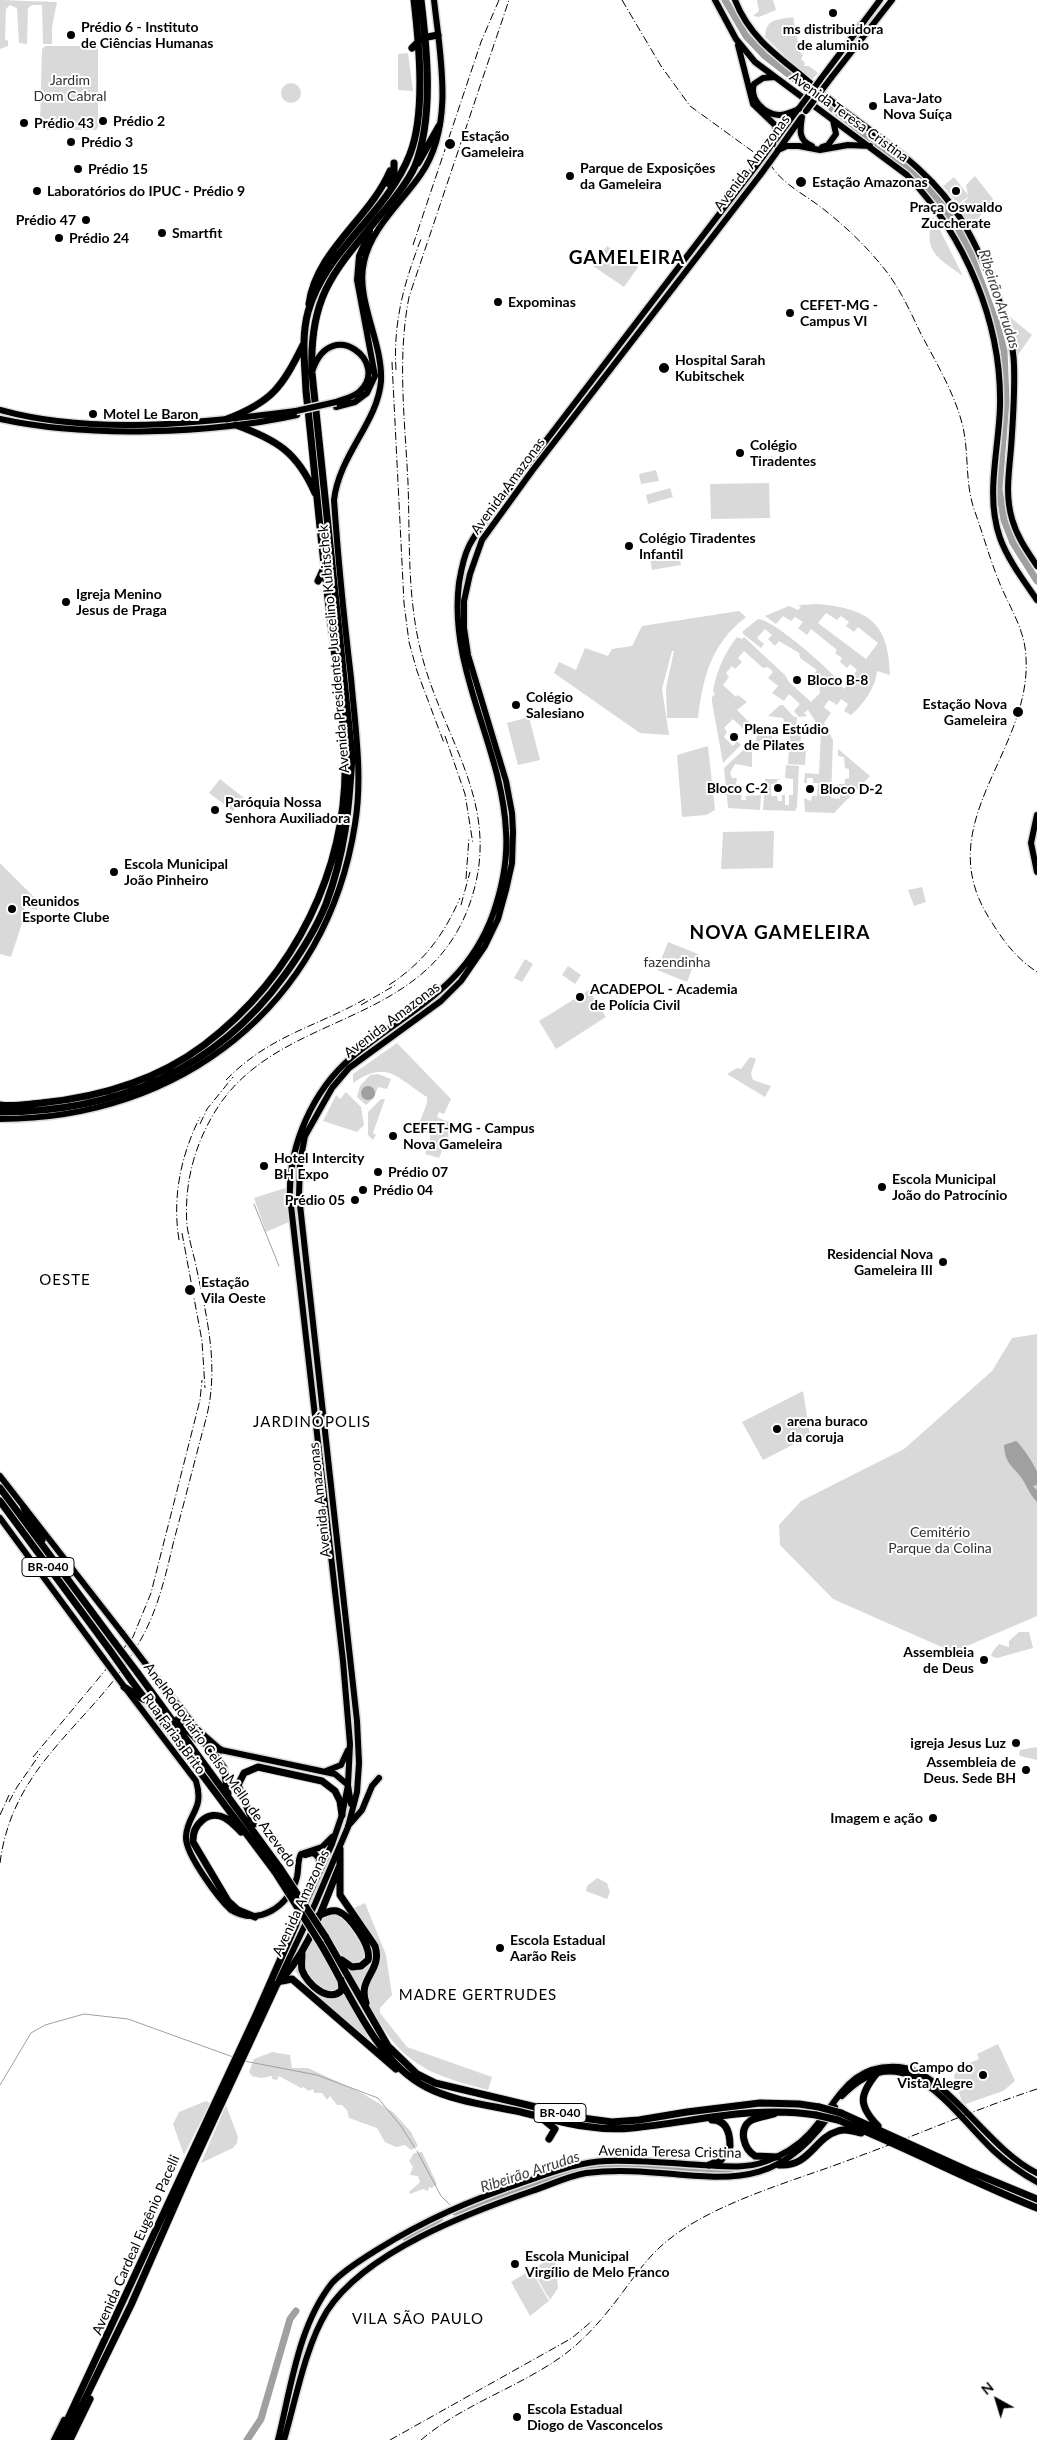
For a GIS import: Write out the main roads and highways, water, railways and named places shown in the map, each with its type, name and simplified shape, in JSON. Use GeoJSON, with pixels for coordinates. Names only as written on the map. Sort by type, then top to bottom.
{"type":"FeatureCollection","features":[{"type":"Feature","properties":{"kind":"highway","name":"Avenida Presidente Juscelino Kubitschek"},"geometry":{"type":"LineString","coordinates":[[0,1112],[80,1106],[135,1090],[183,1068],[226,1039],[257,1010],[301,953],[326,905],[340,858],[348,819],[352,756],[312,373],[314,319],[320,300],[403,168],[414,138],[419,92],[418,40],[414,0]]}},
{"type":"Feature","properties":{"kind":"highway","name":"Avenida Presidente Juscelino Kubitschek"},"geometry":{"type":"LineString","coordinates":[[0,1105],[76,1100],[134,1084],[179,1063],[220,1032],[250,1005],[269,983],[294,950],[318,900],[333,856],[342,816],[345,755],[324,566],[303,345],[308,312],[321,281],[336,258],[388,206],[414,167],[424,126],[427,88],[426,36],[421,0]]}},
{"type":"Feature","properties":{"kind":"highway"},"geometry":{"type":"LineString","coordinates":[[412,48],[418,40],[426,36],[438,35]]}},
{"type":"Feature","properties":{"kind":"highway"},"geometry":{"type":"LineString","coordinates":[[414,167],[439,126]]}},
{"type":"Feature","properties":{"kind":"highway"},"geometry":{"type":"LineString","coordinates":[[384,200],[394,175],[394,164]]}},
{"type":"Feature","properties":{"kind":"highway"},"geometry":{"type":"LineString","coordinates":[[308,312],[310,294],[320,271],[376,196],[390,171]]}},
{"type":"Feature","properties":{"kind":"highway"},"geometry":{"type":"LineString","coordinates":[[338,245],[371,221]]}},
{"type":"Feature","properties":{"kind":"highway"},"geometry":{"type":"LineString","coordinates":[[227,419],[251,409],[274,393],[284,381],[303,345]]}},
{"type":"Feature","properties":{"kind":"highway"},"geometry":{"type":"LineString","coordinates":[[236,425],[269,438],[285,449],[306,473],[318,500]]}},
{"type":"Feature","properties":{"kind":"highway"},"geometry":{"type":"LineString","coordinates":[[316,558],[324,566],[318,581]]}},
{"type":"Feature","properties":{"kind":"highway","name":"Anel Rodoviário Celso Mello de Azevedo"},"geometry":{"type":"LineString","coordinates":[[0,1488],[259,1836],[340,1975],[373,2036],[390,2057],[413,2080],[427,2088],[460,2100],[590,2128],[612,2129],[789,2110],[841,2112],[880,2128],[969,2171],[1037,2199]]}},
{"type":"Feature","properties":{"kind":"highway","name":"Anel Rodoviário Celso Mello de Azevedo"},"geometry":{"type":"LineString","coordinates":[[0,1501],[256,1846],[278,1870],[326,1939],[388,2046],[417,2074],[435,2083],[582,2118],[612,2122],[760,2103],[799,2104],[889,2140],[972,2182],[1037,2208]]}},
{"type":"Feature","properties":{"kind":"highway"},"geometry":{"type":"LineString","coordinates":[[24,1508],[53,1560]]}},
{"type":"Feature","properties":{"kind":"highway"},"geometry":{"type":"LineString","coordinates":[[123,1686],[147,1701]]}},
{"type":"Feature","properties":{"kind":"highway"},"geometry":{"type":"LineString","coordinates":[[165,1709],[208,1746],[224,1768],[228,1794]]}},
{"type":"Feature","properties":{"kind":"highway"},"geometry":{"type":"LineString","coordinates":[[208,1746],[221,1750]]}},
{"type":"Feature","properties":{"kind":"highway"},"geometry":{"type":"LineString","coordinates":[[259,1836],[238,1785],[241,1776],[252,1768],[267,1768],[322,1781],[335,1792],[340,1801],[342,1815]]}},
{"type":"Feature","properties":{"kind":"highway"},"geometry":{"type":"LineString","coordinates":[[256,1846],[224,1817],[214,1815],[206,1817],[197,1824],[193,1832],[196,1848],[228,1900],[238,1910],[256,1917]]}},
{"type":"Feature","properties":{"kind":"highway"},"geometry":{"type":"LineString","coordinates":[[340,1849],[340,1895],[377,1952],[377,1962],[364,1986],[365,1999],[372,2017]]}},
{"type":"Feature","properties":{"kind":"highway"},"geometry":{"type":"LineString","coordinates":[[277,1984],[290,1971],[302,1952],[340,1864]]}},
{"type":"Feature","properties":{"kind":"highway"},"geometry":{"type":"LineString","coordinates":[[318,1916],[328,1911],[344,1914],[368,1949],[368,1960],[361,1966],[352,1967],[344,1962],[326,1939]]}},
{"type":"Feature","properties":{"kind":"highway","name":"Avenida Amazonas"},"geometry":{"type":"LineString","coordinates":[[243,2052],[296,1924]]}},
{"type":"Feature","properties":{"kind":"highway"},"geometry":{"type":"LineString","coordinates":[[302,1952],[303,1972],[309,1981],[321,1992],[330,1996],[340,1992],[342,1986],[340,1975]]}},
{"type":"Feature","properties":{"kind":"highway"},"geometry":{"type":"LineString","coordinates":[[277,1984],[292,1978],[350,2027],[392,2066],[413,2080]]}},
{"type":"Feature","properties":{"kind":"highway","name":"Avenida Amazonas"},"geometry":{"type":"LineString","coordinates":[[238,2061],[277,1984]]}},
{"type":"Feature","properties":{"kind":"highway","name":"Avenida Cardeal Eugênio Pacelli"},"geometry":{"type":"LineString","coordinates":[[58,2440],[70,2422],[107,2346],[190,2170],[238,2061]]}},
{"type":"Feature","properties":{"kind":"highway"},"geometry":{"type":"LineString","coordinates":[[877,2074],[864,2092],[862,2100],[866,2112],[880,2128]]}},
{"type":"Feature","properties":{"kind":"highway"},"geometry":{"type":"LineString","coordinates":[[789,2110],[752,2119],[745,2130],[745,2143],[750,2153],[790,2165],[803,2159],[831,2134],[839,2130],[848,2130],[889,2140]]}},
{"type":"Feature","properties":{"kind":"highway"},"geometry":{"type":"LineString","coordinates":[[540,2117],[555,2129],[550,2139]]}},
{"type":"Feature","properties":{"kind":"highway"},"geometry":{"type":"LineString","coordinates":[[696,2119],[720,2120],[726,2126],[729,2134],[729,2150],[721,2160],[709,2165]]}},
{"type":"Feature","properties":{"kind":"highway"},"geometry":{"type":"LineString","coordinates":[[79,2387],[107,2346]]}},
{"type":"Feature","properties":{"kind":"highway"},"geometry":{"type":"LineString","coordinates":[[70,2440],[94,2391],[107,2346]]}},
{"type":"Feature","properties":{"kind":"highway","name":"Avenida Cardeal Eugênio Pacelli"},"geometry":{"type":"LineString","coordinates":[[65,2440],[70,2422]]}},
{"type":"Feature","properties":{"kind":"main road","name":"Avenida Presidente Juscelino Kubitschek"},"geometry":{"type":"LineString","coordinates":[[0,1119],[26,1119],[81,1113],[138,1096],[187,1074],[230,1045],[262,1015],[307,955],[332,907],[355,823],[358,756],[334,500],[336,483],[343,465],[366,426],[381,383],[381,363],[365,294],[363,263],[368,247],[382,224],[429,161],[439,126],[442,102],[434,0]]}},
{"type":"Feature","properties":{"kind":"main road","name":"Avenida Teresa Cristina"},"geometry":{"type":"LineString","coordinates":[[715,0],[737,42],[755,62],[908,175],[944,219],[961,249],[986,311],[996,345],[1000,406],[993,471],[996,525],[1001,540],[1015,567],[1037,600]]}},
{"type":"Feature","properties":{"kind":"main road","name":"Avenida Teresa Cristina"},"geometry":{"type":"LineString","coordinates":[[735,0],[744,20],[760,41],[836,104],[916,166],[941,191],[964,224],[1000,307],[1009,335],[1014,364],[1014,404],[1007,492],[1012,519],[1019,539],[1037,566]]}},
{"type":"Feature","properties":{"kind":"main road","name":"Avenida Amazonas"},"geometry":{"type":"LineString","coordinates":[[277,1984],[340,1849],[357,1792],[359,1764],[355,1702],[299,1196],[299,1170],[305,1136],[340,1077],[440,1001],[468,972],[495,926],[506,890],[512,863],[514,832],[512,813],[506,781],[468,655],[464,628],[464,601],[470,574],[482,540],[532,471],[778,151],[820,80],[880,0]]}},
{"type":"Feature","properties":{"kind":"main road","name":"Avenida Amazonas"},"geometry":{"type":"LineString","coordinates":[[296,1924],[317,1879],[342,1815],[348,1785],[350,1744],[290,1197],[291,1170],[298,1139],[320,1094],[351,1058],[435,996],[456,977],[482,936],[492,915],[501,884],[506,861],[506,831],[502,798],[465,668],[458,628],[457,601],[460,575],[468,547],[483,524],[619,343],[771,145],[831,78],[892,0]]}},
{"type":"Feature","properties":{"kind":"main road"},"geometry":{"type":"LineString","coordinates":[[737,42],[752,104],[776,126],[771,145]]}},
{"type":"Feature","properties":{"kind":"main road"},"geometry":{"type":"LineString","coordinates":[[774,77],[763,78],[754,84],[753,95],[757,103],[766,110],[778,115],[802,111],[801,135],[803,141],[815,147],[828,145],[836,134],[832,119]]}},
{"type":"Feature","properties":{"kind":"main road"},"geometry":{"type":"LineString","coordinates":[[778,151],[787,146],[820,150],[848,145],[871,146]]}},
{"type":"Feature","properties":{"kind":"main road"},"geometry":{"type":"LineString","coordinates":[[755,166],[754,175],[759,176]]}},
{"type":"Feature","properties":{"kind":"main road"},"geometry":{"type":"LineString","coordinates":[[0,419],[104,431],[194,428],[236,425],[355,402],[367,393],[374,376],[357,280],[359,256],[371,221]]}},
{"type":"Feature","properties":{"kind":"main road"},"geometry":{"type":"LineString","coordinates":[[312,373],[322,354],[335,345],[346,345],[356,349],[363,357],[369,369],[366,384],[355,395],[336,405]]}},
{"type":"Feature","properties":{"kind":"main road"},"geometry":{"type":"LineString","coordinates":[[0,410],[40,418],[104,424],[214,420],[296,413]]}},
{"type":"Feature","properties":{"kind":"main road"},"geometry":{"type":"LineString","coordinates":[[194,428],[214,420]]}},
{"type":"Feature","properties":{"kind":"main road"},"geometry":{"type":"LineString","coordinates":[[1037,814],[1031,843],[1037,872]]}},
{"type":"Feature","properties":{"kind":"main road","name":"Anel Rodoviário Celso Mello de Azevedo"},"geometry":{"type":"LineString","coordinates":[[0,1476],[198,1730],[221,1750]]}},
{"type":"Feature","properties":{"kind":"main road","name":"Rua Farias Brito"},"geometry":{"type":"LineString","coordinates":[[0,1518],[196,1782],[200,1800],[187,1830],[186,1842],[190,1854],[228,1907],[240,1915],[256,1917]]}},
{"type":"Feature","properties":{"kind":"main road"},"geometry":{"type":"LineString","coordinates":[[346,1700],[355,1702]]}},
{"type":"Feature","properties":{"kind":"main road"},"geometry":{"type":"LineString","coordinates":[[325,1772],[341,1765],[350,1744]]}},
{"type":"Feature","properties":{"kind":"main road"},"geometry":{"type":"LineString","coordinates":[[221,1750],[325,1772],[342,1778],[348,1785],[352,1813]]}},
{"type":"Feature","properties":{"kind":"main road"},"geometry":{"type":"LineString","coordinates":[[348,1827],[362,1810],[372,1786],[379,1778]]}},
{"type":"Feature","properties":{"kind":"main road"},"geometry":{"type":"LineString","coordinates":[[256,1917],[275,1909],[285,1899],[297,1878],[298,1861],[304,1852],[325,1845],[336,1831]]}},
{"type":"Feature","properties":{"kind":"main road"},"geometry":{"type":"LineString","coordinates":[[298,1861],[308,1854],[315,1854],[319,1860],[317,1879]]}},
{"type":"Feature","properties":{"kind":"main road","name":"Avenida Teresa Cristina"},"geometry":{"type":"LineString","coordinates":[[284,2440],[313,2340],[328,2310],[345,2287],[365,2270],[444,2225],[491,2205],[578,2176],[599,2167],[737,2178],[778,2161],[807,2136],[848,2082],[872,2071],[898,2067],[911,2069],[936,2083],[1000,2147],[1015,2160],[1037,2172]]}},
{"type":"Feature","properties":{"kind":"main road","name":"Avenida Teresa Cristina"},"geometry":{"type":"LineString","coordinates":[[278,2440],[300,2351],[310,2322],[333,2283],[354,2264],[423,2222],[456,2206],[502,2189],[555,2171],[599,2167],[749,2166],[790,2158],[813,2138],[848,2090],[861,2081],[877,2074],[891,2072],[912,2075],[927,2083],[995,2151],[1014,2168],[1037,2182]]}},
{"type":"Feature","properties":{"kind":"main road"},"geometry":{"type":"LineString","coordinates":[[300,2351],[313,2340],[310,2322]]}},
{"type":"Feature","properties":{"kind":"main road"},"geometry":{"type":"LineString","coordinates":[[54,2440],[79,2387]]}},
{"type":"Feature","properties":{"kind":"waterway","name":"Ribeirão Arrudas"},"geometry":{"type":"LineString","coordinates":[[725,0],[746,36],[765,56],[911,170],[938,199],[957,226],[970,252],[998,327],[1004,351],[1006,401],[999,489],[1004,520],[1013,543],[1037,581]]}},
{"type":"Feature","properties":{"kind":"waterway"},"geometry":{"type":"LineString","coordinates":[[254,1204],[279,1266]]}},
{"type":"Feature","properties":{"kind":"waterway"},"geometry":{"type":"LineString","coordinates":[[0,2085],[31,2033],[45,2025],[84,2014],[128,2019],[233,2057]]}},
{"type":"Feature","properties":{"kind":"waterway"},"geometry":{"type":"LineString","coordinates":[[244,2061],[317,2075],[378,2098],[401,2126],[415,2148]]}},
{"type":"Feature","properties":{"kind":"waterway"},"geometry":{"type":"LineString","coordinates":[[417,2151],[441,2196],[450,2205]]}},
{"type":"Feature","properties":{"kind":"waterway","name":"Ribeirão Arrudas"},"geometry":{"type":"LineString","coordinates":[[455,2212],[555,2176],[591,2167],[630,2165],[730,2172]]}},
{"type":"Feature","properties":{"kind":"waterway","name":"Ribeirão Arrudas"},"geometry":{"type":"LineString","coordinates":[[406,2238],[440,2218]]}},
{"type":"Feature","properties":{"kind":"waterway","name":"Ribeirão Arrudas"},"geometry":{"type":"LineString","coordinates":[[247,2440],[261,2419],[290,2319],[296,2311]]}},
{"type":"Feature","properties":{"kind":"railway"},"geometry":{"type":"LineString","coordinates":[[413,245],[481,42],[499,0]]}},
{"type":"Feature","properties":{"kind":"railway"},"geometry":{"type":"LineString","coordinates":[[0,1863],[8,1827],[21,1796],[38,1769],[58,1744],[122,1670],[140,1641],[157,1604],[210,1399],[212,1379],[210,1340],[187,1226],[186,1211],[191,1169],[206,1128],[213,1115],[241,1080],[275,1054],[391,995],[426,970],[454,936],[474,890],[480,857],[479,826],[473,797],[464,768],[430,682],[421,652],[413,610],[403,390],[403,343],[409,297],[509,0]]}},
{"type":"Feature","properties":{"kind":"railway"},"geometry":{"type":"LineString","coordinates":[[622,0],[661,66],[690,106],[770,164],[787,183],[838,221],[875,258],[899,290],[950,391],[963,427],[971,499],[996,575],[1020,628],[1026,657],[1024,692],[1014,725],[976,820],[970,852],[974,886],[991,921],[1001,936],[1011,949],[1037,972]]}},
{"type":"Feature","properties":{"kind":"railway"},"geometry":{"type":"LineString","coordinates":[[396,370],[396,335],[401,303],[421,239]]}},
{"type":"Feature","properties":{"kind":"railway"},"geometry":{"type":"LineString","coordinates":[[392,362],[404,603],[409,642],[417,671],[444,743]]}},
{"type":"Feature","properties":{"kind":"railway"},"geometry":{"type":"LineString","coordinates":[[445,736],[465,794],[473,844]]}},
{"type":"Feature","properties":{"kind":"railway"},"geometry":{"type":"LineString","coordinates":[[466,879],[469,837]]}},
{"type":"Feature","properties":{"kind":"railway"},"geometry":{"type":"LineString","coordinates":[[461,905],[470,872]]}},
{"type":"Feature","properties":{"kind":"railway"},"geometry":{"type":"LineString","coordinates":[[389,985],[422,958],[431,947],[447,924],[460,898]]}},
{"type":"Feature","properties":{"kind":"railway"},"geometry":{"type":"LineString","coordinates":[[361,1005],[397,984]]}},
{"type":"Feature","properties":{"kind":"railway"},"geometry":{"type":"LineString","coordinates":[[226,1080],[259,1052],[276,1042],[365,999]]}},
{"type":"Feature","properties":{"kind":"railway"},"geometry":{"type":"LineString","coordinates":[[200,1124],[207,1109],[233,1077]]}},
{"type":"Feature","properties":{"kind":"railway"},"geometry":{"type":"LineString","coordinates":[[179,1240],[177,1208],[180,1177],[183,1161],[200,1117]]}},
{"type":"Feature","properties":{"kind":"railway"},"geometry":{"type":"LineString","coordinates":[[182,1233],[202,1341],[205,1388]]}},
{"type":"Feature","properties":{"kind":"railway"},"geometry":{"type":"LineString","coordinates":[[33,1757],[133,1637],[151,1593],[200,1400],[202,1380]]}},
{"type":"Feature","properties":{"kind":"railway"},"geometry":{"type":"LineString","coordinates":[[9,1802],[40,1754]]}},
{"type":"Feature","properties":{"kind":"railway"},"geometry":{"type":"LineString","coordinates":[[0,1815],[9,1795]]}},
{"type":"Feature","properties":{"kind":"railway"},"geometry":{"type":"LineString","coordinates":[[421,2440],[454,2417],[544,2368],[569,2351],[604,2316],[653,2254],[667,2241],[709,2214],[758,2193],[1037,2089]]}},
{"type":"Feature","properties":{"kind":"railway"},"geometry":{"type":"LineString","coordinates":[[390,2440],[572,2338],[592,2321]]}},
{"type":"Feature","properties":{"kind":"place","name":"ms distribuidora de aluminio"},"geometry":{"type":"Point","coordinates":[833,13]}},
{"type":"Feature","properties":{"kind":"place","name":"Prédio 6 - Instituto de Ciências Humanas"},"geometry":{"type":"Point","coordinates":[71,35]}},
{"type":"Feature","properties":{"kind":"place","name":"Lava-Jato Nova Suíça"},"geometry":{"type":"Point","coordinates":[873,106]}},
{"type":"Feature","properties":{"kind":"place","name":"Prédio 2"},"geometry":{"type":"Point","coordinates":[103,121]}},
{"type":"Feature","properties":{"kind":"place","name":"Prédio 43"},"geometry":{"type":"Point","coordinates":[24,123]}},
{"type":"Feature","properties":{"kind":"place","name":"Prédio 3"},"geometry":{"type":"Point","coordinates":[71,142]}},
{"type":"Feature","properties":{"kind":"place","name":"Estação Gameleira"},"geometry":{"type":"Point","coordinates":[450,144]}},
{"type":"Feature","properties":{"kind":"place","name":"Prédio 15"},"geometry":{"type":"Point","coordinates":[78,169]}},
{"type":"Feature","properties":{"kind":"place","name":"Parque de Exposições da Gameleira"},"geometry":{"type":"Point","coordinates":[570,176]}},
{"type":"Feature","properties":{"kind":"place","name":"Estação Amazonas"},"geometry":{"type":"Point","coordinates":[801,182]}},
{"type":"Feature","properties":{"kind":"place","name":"Laboratórios do IPUC - Prédio 9"},"geometry":{"type":"Point","coordinates":[37,191]}},
{"type":"Feature","properties":{"kind":"place","name":"Praça Oswaldo Zuccherate"},"geometry":{"type":"Point","coordinates":[956,191]}},
{"type":"Feature","properties":{"kind":"place","name":"Prédio 47"},"geometry":{"type":"Point","coordinates":[86,220]}},
{"type":"Feature","properties":{"kind":"place","name":"Smartfit"},"geometry":{"type":"Point","coordinates":[162,233]}},
{"type":"Feature","properties":{"kind":"place","name":"Prédio 24"},"geometry":{"type":"Point","coordinates":[59,238]}},
{"type":"Feature","properties":{"kind":"place","name":"Expominas"},"geometry":{"type":"Point","coordinates":[498,302]}},
{"type":"Feature","properties":{"kind":"place","name":"CEFET-MG - Campus VI"},"geometry":{"type":"Point","coordinates":[790,313]}},
{"type":"Feature","properties":{"kind":"place","name":"Hospital Sarah Kubitschek"},"geometry":{"type":"Point","coordinates":[664,368]}},
{"type":"Feature","properties":{"kind":"place","name":"Motel Le Baron"},"geometry":{"type":"Point","coordinates":[93,414]}},
{"type":"Feature","properties":{"kind":"place","name":"Colégio Tiradentes"},"geometry":{"type":"Point","coordinates":[740,453]}},
{"type":"Feature","properties":{"kind":"place","name":"Colégio Tiradentes Infantil"},"geometry":{"type":"Point","coordinates":[629,546]}},
{"type":"Feature","properties":{"kind":"place","name":"Igreja Menino Jesus de Praga"},"geometry":{"type":"Point","coordinates":[66,602]}},
{"type":"Feature","properties":{"kind":"place","name":"Bloco B-8"},"geometry":{"type":"Point","coordinates":[797,680]}},
{"type":"Feature","properties":{"kind":"place","name":"Colégio Salesiano"},"geometry":{"type":"Point","coordinates":[516,705]}},
{"type":"Feature","properties":{"kind":"place","name":"Estação Nova Gameleira"},"geometry":{"type":"Point","coordinates":[1018,712]}},
{"type":"Feature","properties":{"kind":"place","name":"Plena Estúdio de Pilates"},"geometry":{"type":"Point","coordinates":[734,737]}},
{"type":"Feature","properties":{"kind":"place","name":"Bloco C-2"},"geometry":{"type":"Point","coordinates":[778,788]}},
{"type":"Feature","properties":{"kind":"place","name":"Bloco D-2"},"geometry":{"type":"Point","coordinates":[810,789]}},
{"type":"Feature","properties":{"kind":"place","name":"Paróquia Nossa Senhora Auxiliadora"},"geometry":{"type":"Point","coordinates":[215,810]}},
{"type":"Feature","properties":{"kind":"place","name":"Escola Municipal João Pinheiro"},"geometry":{"type":"Point","coordinates":[114,872]}},
{"type":"Feature","properties":{"kind":"place","name":"Reunidos Esporte Clube"},"geometry":{"type":"Point","coordinates":[12,909]}},
{"type":"Feature","properties":{"kind":"place","name":"ACADEPOL - Academia de Polícia Civil"},"geometry":{"type":"Point","coordinates":[580,997]}},
{"type":"Feature","properties":{"kind":"place","name":"CEFET-MG - Campus Nova Gameleira"},"geometry":{"type":"Point","coordinates":[393,1136]}},
{"type":"Feature","properties":{"kind":"place","name":"Hotel Intercity BH Expo"},"geometry":{"type":"Point","coordinates":[264,1166]}},
{"type":"Feature","properties":{"kind":"place","name":"Prédio 07"},"geometry":{"type":"Point","coordinates":[378,1172]}},
{"type":"Feature","properties":{"kind":"place","name":"Escola Municipal João do Patrocínio"},"geometry":{"type":"Point","coordinates":[882,1187]}},
{"type":"Feature","properties":{"kind":"place","name":"Prédio 04"},"geometry":{"type":"Point","coordinates":[363,1190]}},
{"type":"Feature","properties":{"kind":"place","name":"Prédio 05"},"geometry":{"type":"Point","coordinates":[355,1200]}},
{"type":"Feature","properties":{"kind":"place","name":"Residencial Nova Gameleira III"},"geometry":{"type":"Point","coordinates":[943,1262]}},
{"type":"Feature","properties":{"kind":"place","name":"Estação Vila Oeste"},"geometry":{"type":"Point","coordinates":[190,1290]}},
{"type":"Feature","properties":{"kind":"place","name":"arena buraco da coruja"},"geometry":{"type":"Point","coordinates":[777,1429]}},
{"type":"Feature","properties":{"kind":"place","name":"Assembleia de Deus"},"geometry":{"type":"Point","coordinates":[984,1660]}},
{"type":"Feature","properties":{"kind":"place","name":"igreja Jesus Luz"},"geometry":{"type":"Point","coordinates":[1016,1743]}},
{"type":"Feature","properties":{"kind":"place","name":"Assembleia de Deus. Sede BH"},"geometry":{"type":"Point","coordinates":[1026,1770]}},
{"type":"Feature","properties":{"kind":"place","name":"Imagem e ação"},"geometry":{"type":"Point","coordinates":[933,1818]}},
{"type":"Feature","properties":{"kind":"place","name":"Escola Estadual Aarão Reis"},"geometry":{"type":"Point","coordinates":[500,1948]}},
{"type":"Feature","properties":{"kind":"place","name":"Campo do Vista Alegre"},"geometry":{"type":"Point","coordinates":[983,2075]}},
{"type":"Feature","properties":{"kind":"place","name":"Escola Municipal Virgílio de Melo Franco"},"geometry":{"type":"Point","coordinates":[515,2264]}},
{"type":"Feature","properties":{"kind":"place","name":"Escola Estadual Diogo de Vasconcelos"},"geometry":{"type":"Point","coordinates":[517,2417]}},
{"type":"Feature","properties":{"kind":"district","name":"GAMELEIRA"},"geometry":{"type":"Point","coordinates":[627,258]}},
{"type":"Feature","properties":{"kind":"district","name":"NOVA GAMELEIRA"},"geometry":{"type":"Point","coordinates":[780,933]}},
{"type":"Feature","properties":{"kind":"district","name":"OESTE"},"geometry":{"type":"Point","coordinates":[65,1280]}},
{"type":"Feature","properties":{"kind":"district","name":"JARDINÓPOLIS"},"geometry":{"type":"Point","coordinates":[312,1422]}},
{"type":"Feature","properties":{"kind":"district","name":"MADRE GERTRUDES"},"geometry":{"type":"Point","coordinates":[478,1995]}},
{"type":"Feature","properties":{"kind":"district","name":"VILA SÃO PAULO"},"geometry":{"type":"Point","coordinates":[418,2319]}},
{"type":"Feature","properties":{"kind":"park label","name":"Jardim Dom Cabral"},"geometry":{"type":"Point","coordinates":[70,88]}},
{"type":"Feature","properties":{"kind":"park label","name":"fazendinha"},"geometry":{"type":"Point","coordinates":[677,962]}},
{"type":"Feature","properties":{"kind":"park label","name":"Cemitério Parque da Colina"},"geometry":{"type":"Point","coordinates":[940,1540]}}]}
